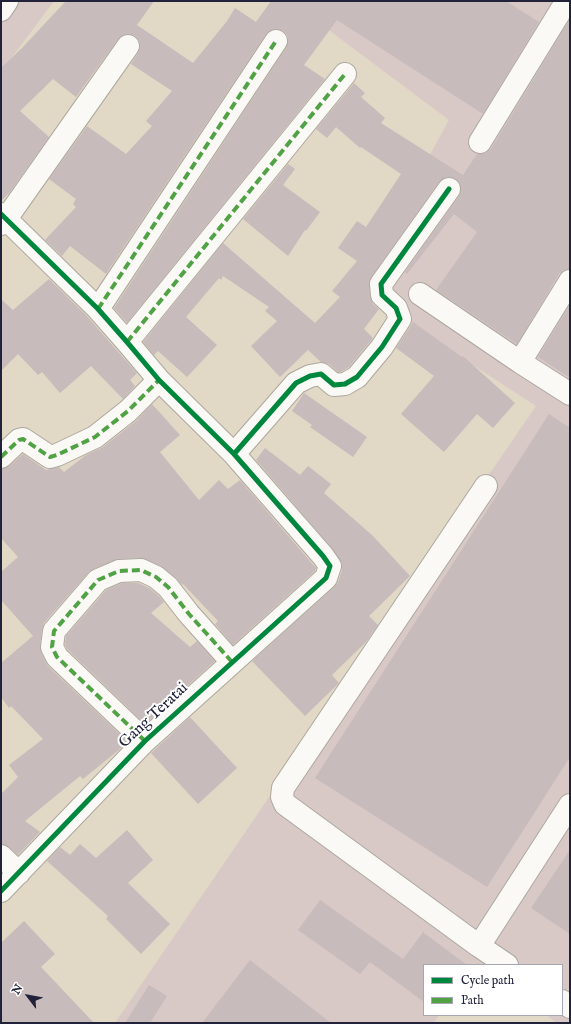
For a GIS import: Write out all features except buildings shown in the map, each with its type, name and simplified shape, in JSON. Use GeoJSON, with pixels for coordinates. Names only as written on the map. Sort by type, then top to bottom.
{"type":"FeatureCollection","features":[{"type":"Feature","properties":{"kind":"street"},"geometry":{"type":"LineString","coordinates":[[1,10],[7,1]]}},
{"type":"Feature","properties":{"kind":"street"},"geometry":{"type":"LineString","coordinates":[[480,142],[562,7]]}},
{"type":"Feature","properties":{"kind":"street"},"geometry":{"type":"LineString","coordinates":[[98,309],[276,41]]}},
{"type":"Feature","properties":{"kind":"street"},"geometry":{"type":"LineString","coordinates":[[128,46],[3,219],[98,309],[158,380],[234,454],[296,383],[310,376],[321,374],[334,385],[346,384],[357,377],[382,347],[400,319],[396,308],[382,294],[381,284],[449,189]]}},
{"type":"Feature","properties":{"kind":"street"},"geometry":{"type":"LineString","coordinates":[[127,342],[344,74]]}},
{"type":"Feature","properties":{"kind":"street"},"geometry":{"type":"LineString","coordinates":[[520,362],[570,281]]}},
{"type":"Feature","properties":{"kind":"street"},"geometry":{"type":"LineString","coordinates":[[420,294],[570,394]]}},
{"type":"Feature","properties":{"kind":"street"},"geometry":{"type":"LineString","coordinates":[[1,457],[19,440],[23,439],[50,457],[95,437],[128,411],[158,380]]}},
{"type":"Feature","properties":{"kind":"street","name":"Gang Teratai"},"geometry":{"type":"LineString","coordinates":[[1,891],[145,741],[326,578],[330,566],[323,556],[234,454]]}},
{"type":"Feature","properties":{"kind":"street"},"geometry":{"type":"LineString","coordinates":[[486,486],[283,788],[282,797],[285,804],[506,964]]}},
{"type":"Feature","properties":{"kind":"street"},"geometry":{"type":"LineString","coordinates":[[145,741],[57,657],[52,646],[54,631],[98,580],[119,571],[141,570],[156,577],[168,587],[189,614],[232,662]]}},
{"type":"Feature","properties":{"kind":"street"},"geometry":{"type":"LineString","coordinates":[[479,946],[570,805]]}},
{"type":"Feature","properties":{"kind":"street"},"geometry":{"type":"LineString","coordinates":[[1,856],[19,873]]}},
{"type":"Feature","properties":{"kind":"shaded area"},"geometry":{"type":"Polygon","coordinates":[[[1,1],[54,1],[1,72],[1,1]]]}},
{"type":"Feature","properties":{"kind":"shaded area"},"geometry":{"type":"Polygon","coordinates":[[[290,1],[570,1],[570,1023],[557,1023],[547,1016],[563,1016],[563,964],[473,963],[423,964],[423,1016],[438,1016],[434,1023],[115,1023],[536,406],[356,289],[449,120],[290,1]]]}},
{"type":"Feature","properties":{"kind":"marked path"},"geometry":{"type":"LineString","coordinates":[[98,309],[276,41]]}},
{"type":"Feature","properties":{"kind":"marked path"},"geometry":{"type":"LineString","coordinates":[[127,342],[345,74]]}},
{"type":"Feature","properties":{"kind":"marked path"},"geometry":{"type":"LineString","coordinates":[[1,457],[19,440],[23,439],[50,457],[95,437],[128,411],[159,380]]}},
{"type":"Feature","properties":{"kind":"marked path"},"geometry":{"type":"LineString","coordinates":[[145,741],[57,657],[52,647],[54,631],[98,580],[119,571],[141,570],[156,577],[168,587],[189,614],[232,662]]}},
{"type":"Feature","properties":{"kind":"cycle path"},"geometry":{"type":"LineString","coordinates":[[234,454],[296,383],[310,376],[321,374],[334,385],[345,384],[357,377],[382,347],[400,319],[396,308],[382,295],[381,284],[449,189]]}},
{"type":"Feature","properties":{"kind":"cycle path"},"geometry":{"type":"LineString","coordinates":[[1,214],[98,309],[159,380],[234,454],[330,566],[326,578],[145,741],[1,891]]}}]}
